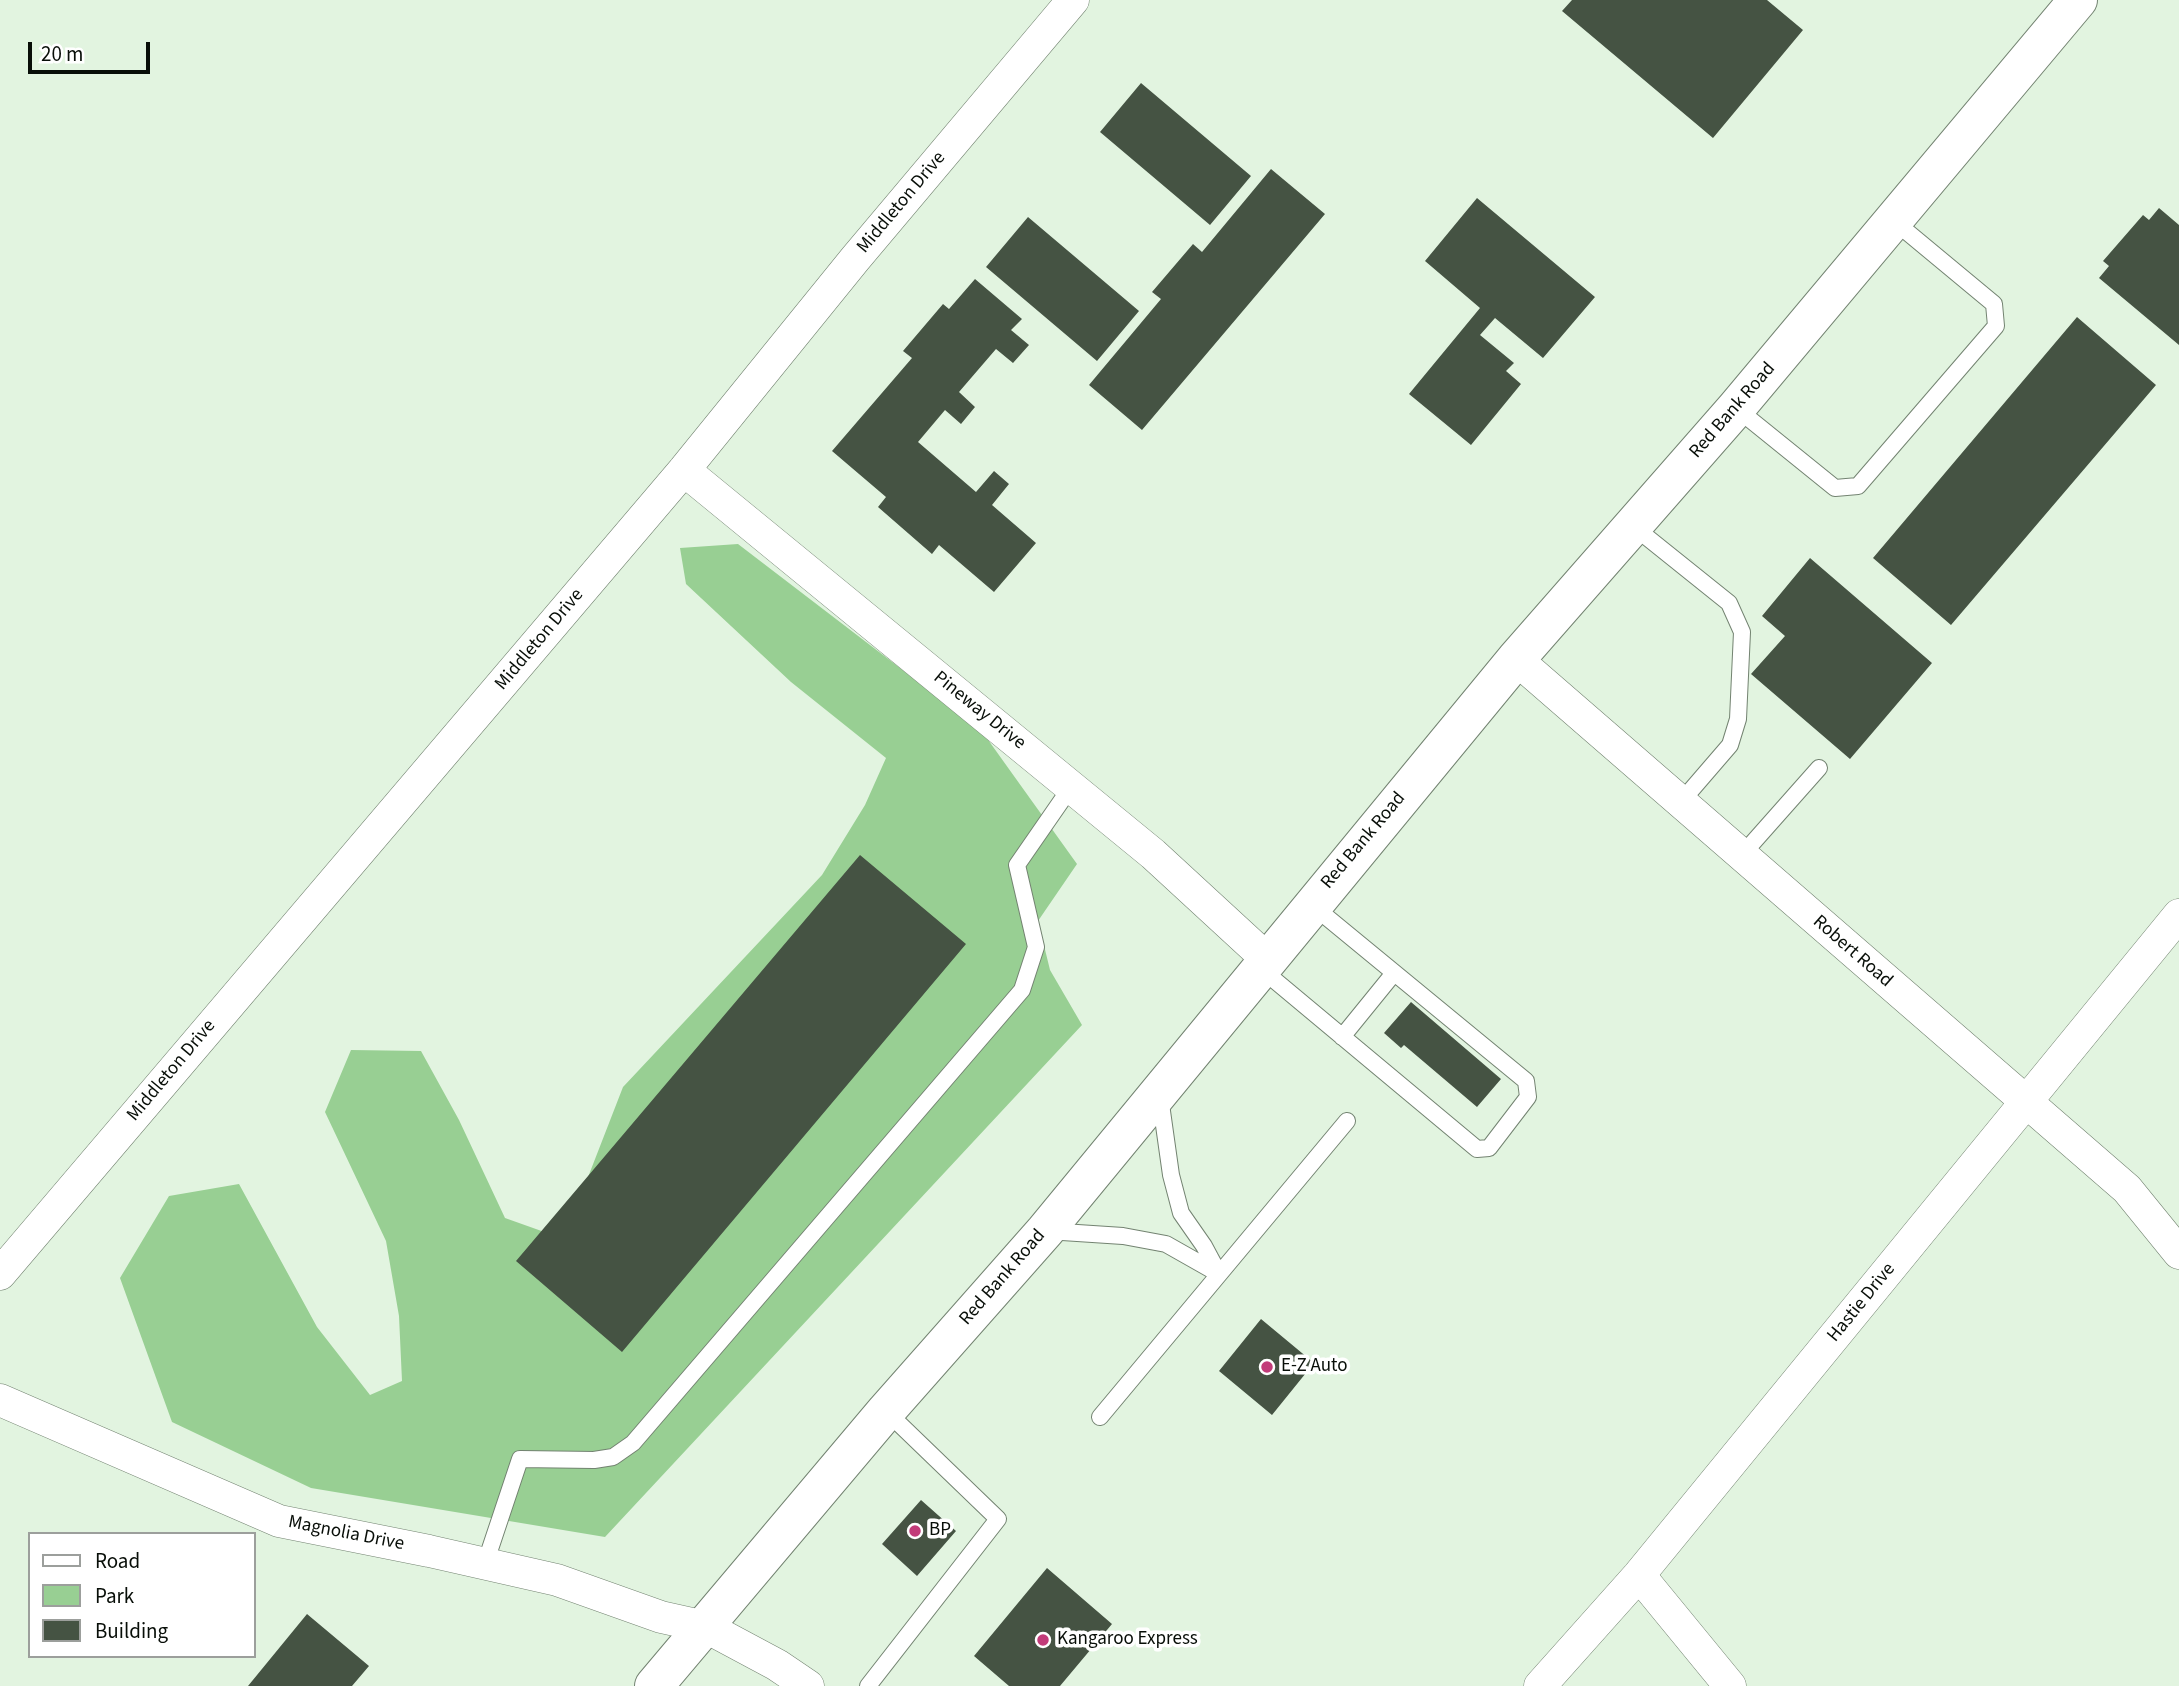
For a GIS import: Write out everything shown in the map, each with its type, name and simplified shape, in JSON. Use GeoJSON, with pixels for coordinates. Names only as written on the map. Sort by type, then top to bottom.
{"type":"FeatureCollection","features":[{"type":"Feature","properties":{"kind":"main road","name":"Red Bank Road"},"geometry":{"type":"LineString","coordinates":[[654,1686],[886,1411],[1045,1231],[1516,659],[1737,408],[2078,0]]}},
{"type":"Feature","properties":{"kind":"street","name":"Middleton Drive"},"geometry":{"type":"LineString","coordinates":[[0,1274],[684,470],[855,259],[1073,0]]}},
{"type":"Feature","properties":{"kind":"street","name":"Pineway Drive"},"geometry":{"type":"LineString","coordinates":[[684,470],[1153,854],[1264,963]]}},
{"type":"Feature","properties":{"kind":"street","name":"Robert Road"},"geometry":{"type":"LineString","coordinates":[[1516,659],[2127,1189],[2179,1253]]}},
{"type":"Feature","properties":{"kind":"street","name":"Hastie Drive"},"geometry":{"type":"LineString","coordinates":[[1540,1686],[1639,1576],[2179,915]]}},
{"type":"Feature","properties":{"kind":"street","name":"Magnolia Drive"},"geometry":{"type":"LineString","coordinates":[[0,1400],[279,1521],[556,1580],[661,1617],[706,1627],[777,1665],[808,1686]]}},
{"type":"Feature","properties":{"kind":"street"},"geometry":{"type":"LineString","coordinates":[[1639,1576],[1730,1686]]}},
{"type":"Feature","properties":{"kind":"lane"},"geometry":{"type":"LineString","coordinates":[[1737,408],[1835,488],[1858,486],[1996,326],[1994,304],[1894,221]]}},
{"type":"Feature","properties":{"kind":"lane"},"geometry":{"type":"LineString","coordinates":[[1633,526],[1729,603],[1742,632],[1738,719],[1730,746],[1680,803]]}},
{"type":"Feature","properties":{"kind":"lane"},"geometry":{"type":"LineString","coordinates":[[1741,856],[1819,768]]}},
{"type":"Feature","properties":{"kind":"lane"},"geometry":{"type":"LineString","coordinates":[[485,1564],[520,1459],[594,1460],[613,1457],[633,1443],[1022,990],[1035,947],[1017,865],[1071,787]]}},
{"type":"Feature","properties":{"kind":"lane"},"geometry":{"type":"LineString","coordinates":[[1264,963],[1342,1037],[1477,1149],[1489,1148],[1528,1097],[1526,1081],[1312,905]]}},
{"type":"Feature","properties":{"kind":"lane"},"geometry":{"type":"LineString","coordinates":[[1342,1037],[1394,973]]}},
{"type":"Feature","properties":{"kind":"lane"},"geometry":{"type":"LineString","coordinates":[[1160,1091],[1171,1175],[1181,1213],[1219,1273]]}},
{"type":"Feature","properties":{"kind":"lane"},"geometry":{"type":"LineString","coordinates":[[1100,1418],[1347,1121]]}},
{"type":"Feature","properties":{"kind":"lane"},"geometry":{"type":"LineString","coordinates":[[1045,1231],[1123,1236],[1166,1244],[1219,1273]]}},
{"type":"Feature","properties":{"kind":"lane"},"geometry":{"type":"LineString","coordinates":[[868,1686],[998,1519],[886,1411]]}},
{"type":"Feature","properties":{"kind":"green space"},"geometry":{"type":"Polygon","coordinates":[[[738,544],[981,730],[1077,864],[1038,921],[1050,970],[1082,1025],[605,1537],[311,1488],[172,1422],[120,1278],[169,1196],[239,1184],[317,1327],[370,1395],[402,1381],[399,1316],[386,1241],[325,1112],[351,1050],[421,1051],[459,1120],[505,1218],[564,1239],[623,1087],[822,875],[865,805],[886,758],[791,682],[686,584],[680,548],[738,544]]]}},
{"type":"Feature","properties":{"kind":"building"},"geometry":{"type":"Polygon","coordinates":[[[1572,0],[1767,0],[1803,30],[1713,138],[1562,11],[1572,0]]]}},
{"type":"Feature","properties":{"kind":"building"},"geometry":{"type":"Polygon","coordinates":[[[1141,83],[1251,176],[1210,225],[1100,132],[1141,83]]]}},
{"type":"Feature","properties":{"kind":"building"},"geometry":{"type":"Polygon","coordinates":[[[1271,169],[1325,214],[1142,430],[1089,385],[1161,299],[1152,292],[1193,244],[1202,252],[1271,169]]]}},
{"type":"Feature","properties":{"kind":"building"},"geometry":{"type":"Polygon","coordinates":[[[1477,198],[1595,297],[1543,358],[1495,318],[1480,335],[1514,363],[1506,371],[1521,384],[1471,445],[1409,394],[1480,308],[1425,261],[1477,198]]]}},
{"type":"Feature","properties":{"kind":"building"},"geometry":{"type":"Polygon","coordinates":[[[2159,208],[2179,225],[2179,345],[2099,278],[2109,266],[2103,261],[2143,215],[2149,220],[2159,208]]]}},
{"type":"Feature","properties":{"kind":"building"},"geometry":{"type":"Polygon","coordinates":[[[1028,217],[1139,311],[1097,361],[986,267],[1028,217]]]}},
{"type":"Feature","properties":{"kind":"building"},"geometry":{"type":"Polygon","coordinates":[[[975,279],[1022,319],[1011,330],[1029,345],[1013,363],[996,349],[959,392],[975,407],[961,424],[945,410],[918,442],[976,492],[994,471],[1009,484],[992,505],[1036,543],[994,592],[939,545],[932,554],[878,507],[886,497],[832,451],[912,358],[903,351],[943,304],[949,309],[975,279]]]}},
{"type":"Feature","properties":{"kind":"building"},"geometry":{"type":"Polygon","coordinates":[[[2077,317],[2156,385],[1951,625],[1873,558],[2077,317]]]}},
{"type":"Feature","properties":{"kind":"building"},"geometry":{"type":"Polygon","coordinates":[[[1810,558],[1932,663],[1850,759],[1751,674],[1785,636],[1762,616],[1810,558]]]}},
{"type":"Feature","properties":{"kind":"building"},"geometry":{"type":"Polygon","coordinates":[[[860,855],[966,944],[622,1352],[516,1261],[860,855]]]}},
{"type":"Feature","properties":{"kind":"building"},"geometry":{"type":"Polygon","coordinates":[[[1411,1002],[1501,1079],[1477,1107],[1404,1045],[1401,1048],[1384,1033],[1411,1002]]]}},
{"type":"Feature","properties":{"kind":"building","name":"E-Z Auto"},"geometry":{"type":"Polygon","coordinates":[[[1261,1319],[1314,1363],[1272,1415],[1219,1371],[1261,1319]]]}},
{"type":"Feature","properties":{"kind":"building"},"geometry":{"type":"Polygon","coordinates":[[[921,1500],[956,1531],[917,1576],[882,1544],[921,1500]]]}},
{"type":"Feature","properties":{"kind":"building","name":"Kangaroo Express"},"geometry":{"type":"Polygon","coordinates":[[[1047,1568],[1112,1624],[1060,1686],[1009,1686],[974,1656],[1047,1568]]]}},
{"type":"Feature","properties":{"kind":"building"},"geometry":{"type":"Polygon","coordinates":[[[307,1614],[369,1666],[352,1686],[248,1686],[307,1614]]]}},
{"type":"Feature","properties":{"kind":"place","name":"E-Z Auto"},"geometry":{"type":"Point","coordinates":[1267,1367]}},
{"type":"Feature","properties":{"kind":"place","name":"BP"},"geometry":{"type":"Point","coordinates":[915,1531]}},
{"type":"Feature","properties":{"kind":"place","name":"Kangaroo Express"},"geometry":{"type":"Point","coordinates":[1043,1640]}}]}
